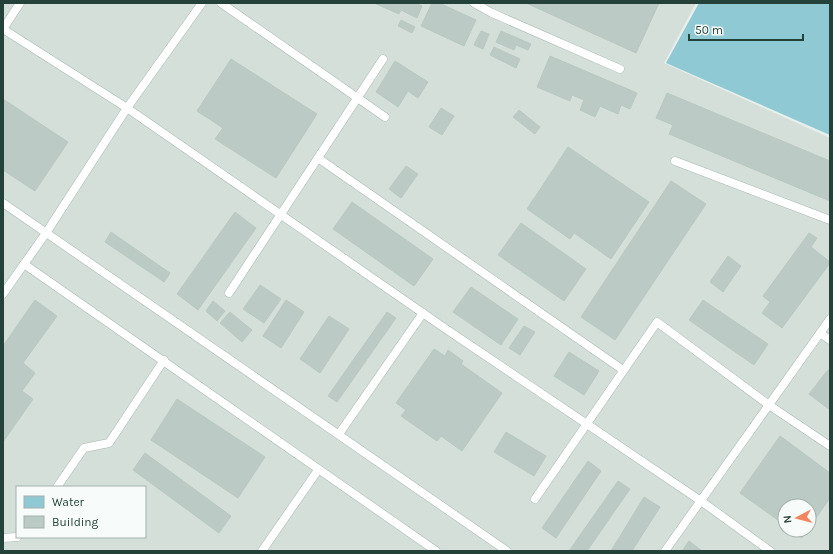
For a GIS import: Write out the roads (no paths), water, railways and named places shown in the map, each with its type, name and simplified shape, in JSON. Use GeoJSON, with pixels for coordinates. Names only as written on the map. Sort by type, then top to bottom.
{"type":"FeatureCollection","features":[{"type":"Feature","properties":{"kind":"lane"},"geometry":{"type":"LineString","coordinates":[[20,3],[3,29],[127,108],[423,313],[701,501],[770,551]]}},
{"type":"Feature","properties":{"kind":"lane"},"geometry":{"type":"LineString","coordinates":[[3,294],[46,233],[127,108],[202,3]]}},
{"type":"Feature","properties":{"kind":"lane"},"geometry":{"type":"LineString","coordinates":[[221,3],[385,117]]}},
{"type":"Feature","properties":{"kind":"lane"},"geometry":{"type":"LineString","coordinates":[[474,3],[492,13],[620,70]]}},
{"type":"Feature","properties":{"kind":"lane"},"geometry":{"type":"LineString","coordinates":[[229,293],[383,59]]}},
{"type":"Feature","properties":{"kind":"lane"},"geometry":{"type":"LineString","coordinates":[[318,158],[623,370]]}},
{"type":"Feature","properties":{"kind":"lane"},"geometry":{"type":"LineString","coordinates":[[675,161],[830,220]]}},
{"type":"Feature","properties":{"kind":"lane"},"geometry":{"type":"LineString","coordinates":[[3,203],[507,551]]}},
{"type":"Feature","properties":{"kind":"lane"},"geometry":{"type":"LineString","coordinates":[[24,264],[164,360],[318,470],[436,551]]}},
{"type":"Feature","properties":{"kind":"lane"},"geometry":{"type":"LineString","coordinates":[[339,434],[423,313]]}},
{"type":"Feature","properties":{"kind":"lane"},"geometry":{"type":"LineString","coordinates":[[665,551],[830,319]]}},
{"type":"Feature","properties":{"kind":"lane"},"geometry":{"type":"LineString","coordinates":[[535,499],[657,322],[769,405],[830,446]]}},
{"type":"Feature","properties":{"kind":"lane"},"geometry":{"type":"LineString","coordinates":[[820,333],[830,340]]}},
{"type":"Feature","properties":{"kind":"lane"},"geometry":{"type":"LineString","coordinates":[[58,486],[84,448],[109,443],[164,360]]}},
{"type":"Feature","properties":{"kind":"lane"},"geometry":{"type":"LineString","coordinates":[[262,551],[318,470]]}},
{"type":"Feature","properties":{"kind":"lane"},"geometry":{"type":"LineString","coordinates":[[3,538],[16,537]]}},
{"type":"Feature","properties":{"kind":"water"},"geometry":{"type":"Polygon","coordinates":[[[699,3],[830,3],[830,135],[666,63],[699,3]]]}}]}
